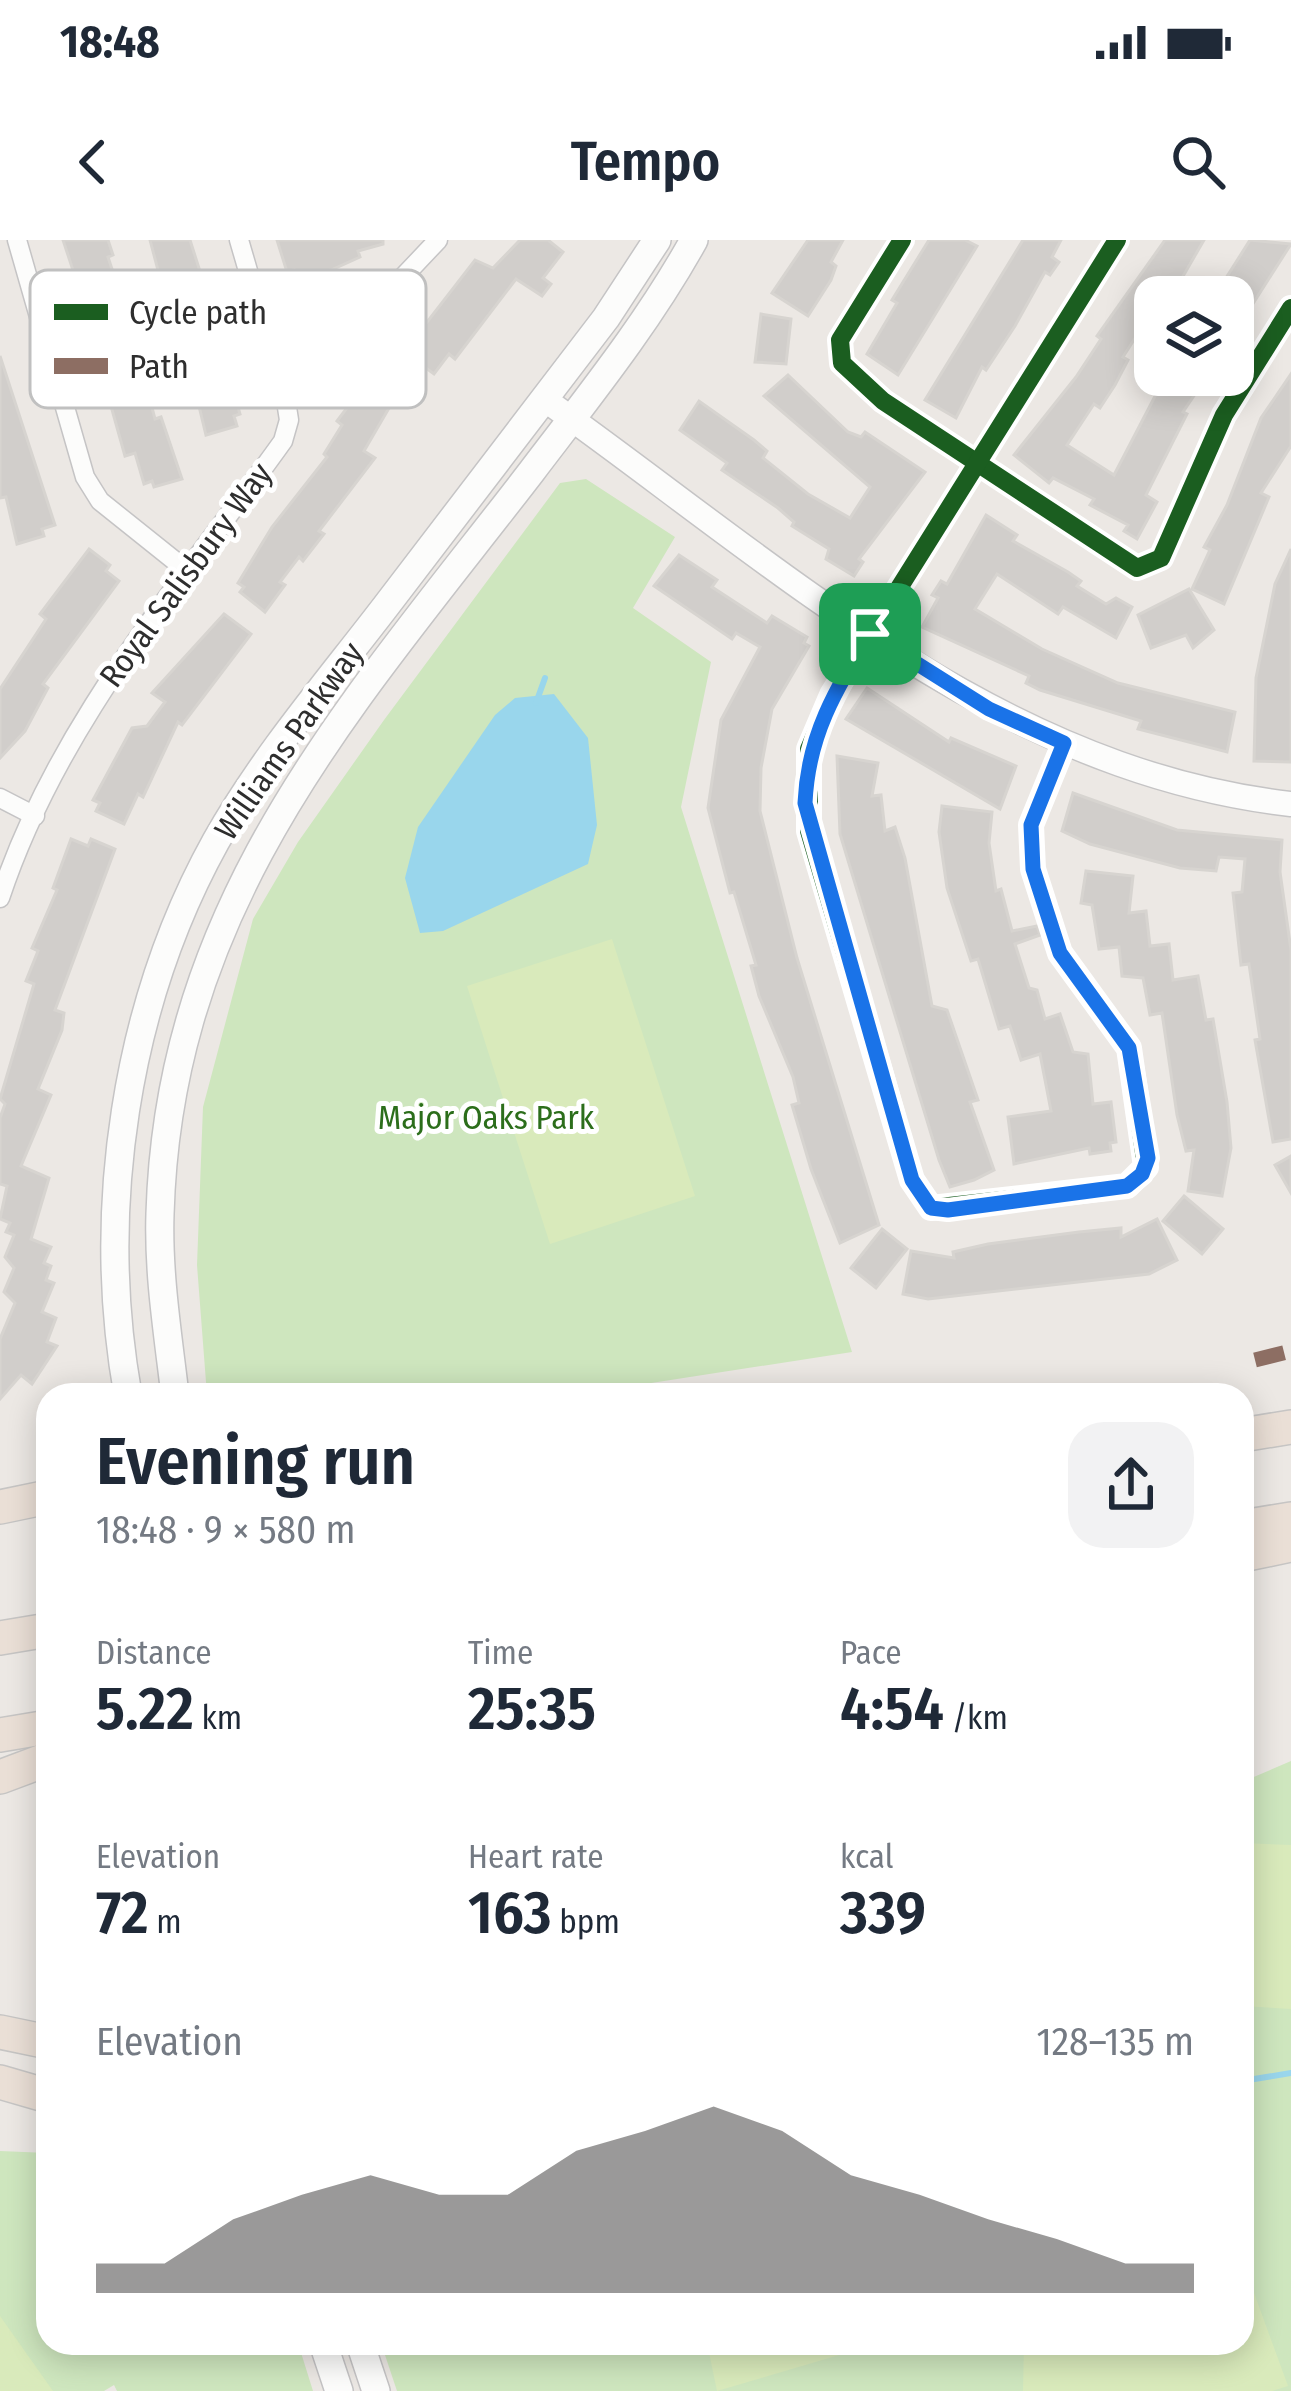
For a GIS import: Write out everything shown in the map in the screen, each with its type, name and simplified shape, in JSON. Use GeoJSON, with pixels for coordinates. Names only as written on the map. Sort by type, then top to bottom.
{"type":"FeatureCollection","features":[{"type":"Feature","properties":{"kind":"highway"},"geometry":{"type":"LineString","coordinates":[[1254,1433],[1291,1426]]}},
{"type":"Feature","properties":{"kind":"highway"},"geometry":{"type":"LineString","coordinates":[[0,1507],[36,1500]]}},
{"type":"Feature","properties":{"kind":"highway"},"geometry":{"type":"LineString","coordinates":[[1254,1525],[1291,1519]]}},
{"type":"Feature","properties":{"kind":"highway"},"geometry":{"type":"LineString","coordinates":[[1254,1553],[1291,1545]]}},
{"type":"Feature","properties":{"kind":"highway"},"geometry":{"type":"LineString","coordinates":[[0,1638],[36,1632]]}},
{"type":"Feature","properties":{"kind":"highway"},"geometry":{"type":"LineString","coordinates":[[0,1735],[36,1729]]}},
{"type":"Feature","properties":{"kind":"highway"},"geometry":{"type":"LineString","coordinates":[[0,1778],[36,1764]]}},
{"type":"Feature","properties":{"kind":"highway"},"geometry":{"type":"LineString","coordinates":[[0,2032],[36,2040]]}},
{"type":"Feature","properties":{"kind":"highway"},"geometry":{"type":"LineString","coordinates":[[0,2082],[36,2092]]}},
{"type":"Feature","properties":{"kind":"main road","name":"Williams Parkway"},"geometry":{"type":"LineString","coordinates":[[127,1383],[116,1296],[116,1203],[139,1053],[169,943],[216,843],[266,761],[544,399],[657,240]]}},
{"type":"Feature","properties":{"kind":"main road","name":"Williams Parkway"},"geometry":{"type":"LineString","coordinates":[[174,1383],[160,1213],[184,1050],[213,948],[255,851],[310,760],[642,326],[694,240]]}},
{"type":"Feature","properties":{"kind":"main road"},"geometry":{"type":"LineString","coordinates":[[327,2355],[339,2391]]}},
{"type":"Feature","properties":{"kind":"main road"},"geometry":{"type":"LineString","coordinates":[[364,2355],[376,2391]]}},
{"type":"Feature","properties":{"kind":"street"},"geometry":{"type":"LineString","coordinates":[[17,240],[30,285]]}},
{"type":"Feature","properties":{"kind":"street","name":"Royal Salisbury Way"},"geometry":{"type":"LineString","coordinates":[[239,240],[248,270]]}},
{"type":"Feature","properties":{"kind":"street"},"geometry":{"type":"LineString","coordinates":[[409,270],[437,240]]}},
{"type":"Feature","properties":{"kind":"street"},"geometry":{"type":"LineString","coordinates":[[902,240],[840,340],[842,363],[883,400],[1124,563],[1149,565],[1161,558],[1223,415],[1291,308]]}},
{"type":"Feature","properties":{"kind":"street"},"geometry":{"type":"LineString","coordinates":[[1064,743],[1031,825],[1033,869],[1060,953],[1129,1048],[1146,1167],[1127,1186],[931,1208],[912,1180],[805,803],[809,749],[819,722],[870,634],[1117,240]]}},
{"type":"Feature","properties":{"kind":"street"},"geometry":{"type":"LineString","coordinates":[[544,399],[870,634],[989,709],[1064,743],[1189,786],[1291,804]]}},
{"type":"Feature","properties":{"kind":"street"},"geometry":{"type":"LineString","coordinates":[[65,408],[85,477],[100,501],[184,568]]}},
{"type":"Feature","properties":{"kind":"street","name":"Royal Salisbury Way"},"geometry":{"type":"LineString","coordinates":[[0,898],[82,721],[184,568],[284,441],[289,419],[286,408]]}},
{"type":"Feature","properties":{"kind":"street"},"geometry":{"type":"LineString","coordinates":[[0,798],[35,816]]}},
{"type":"Feature","properties":{"kind":"green space","name":"Major Oaks Park"},"geometry":{"type":"Polygon","coordinates":[[[586,479],[675,537],[633,608],[711,662],[681,807],[852,1352],[652,1383],[206,1383],[197,1265],[203,1107],[253,919],[298,842],[560,483],[586,479]]]}},
{"type":"Feature","properties":{"kind":"green space"},"geometry":{"type":"Polygon","coordinates":[[[612,939],[695,1196],[550,1244],[467,986],[612,939]]]}},
{"type":"Feature","properties":{"kind":"green space"},"geometry":{"type":"Polygon","coordinates":[[[1291,1761],[1291,2391],[397,2391],[385,2355],[1254,2355],[1254,1777],[1291,1761]]]}},
{"type":"Feature","properties":{"kind":"green space"},"geometry":{"type":"Polygon","coordinates":[[[1254,1843],[1291,1845],[1291,2009],[1254,2007],[1254,1843]]]}},
{"type":"Feature","properties":{"kind":"green space"},"geometry":{"type":"Polygon","coordinates":[[[0,2151],[36,2152],[36,2355],[302,2355],[313,2391],[117,2391],[114,2385],[104,2391],[0,2391],[0,2151]]]}},
{"type":"Feature","properties":{"kind":"green space"},"geometry":{"type":"Polygon","coordinates":[[[1254,2293],[1288,2386],[1272,2391],[1023,2391],[1024,2355],[1254,2355],[1254,2293]]]}},
{"type":"Feature","properties":{"kind":"green space"},"geometry":{"type":"Polygon","coordinates":[[[0,2316],[53,2391],[0,2391],[0,2316]]]}},
{"type":"Feature","properties":{"kind":"green space"},"geometry":{"type":"Polygon","coordinates":[[[710,2355],[839,2355],[717,2391],[710,2355]]]}},
{"type":"Feature","properties":{"kind":"water"},"geometry":{"type":"Polygon","coordinates":[[[554,694],[588,738],[597,825],[588,864],[443,931],[420,933],[405,878],[418,827],[495,715],[515,698],[554,694]]]}},
{"type":"Feature","properties":{"kind":"building"},"geometry":{"type":"Polygon","coordinates":[[[63,240],[108,240],[112,270],[73,270],[63,240]]]}},
{"type":"Feature","properties":{"kind":"building"},"geometry":{"type":"Polygon","coordinates":[[[150,240],[190,240],[200,270],[158,270],[150,240]]]}},
{"type":"Feature","properties":{"kind":"building"},"geometry":{"type":"Polygon","coordinates":[[[277,240],[383,240],[331,270],[286,270],[277,240]]]}},
{"type":"Feature","properties":{"kind":"building"},"geometry":{"type":"Polygon","coordinates":[[[520,240],[548,240],[563,252],[543,278],[551,284],[542,296],[516,279],[455,359],[449,354],[434,374],[426,368],[426,323],[475,260],[493,268],[520,240]]]}},
{"type":"Feature","properties":{"kind":"building"},"geometry":{"type":"Polygon","coordinates":[[[808,240],[843,240],[831,262],[836,266],[831,280],[808,316],[772,293],[808,240]]]}},
{"type":"Feature","properties":{"kind":"building"},"geometry":{"type":"Polygon","coordinates":[[[929,240],[965,240],[977,246],[898,375],[867,354],[897,303],[892,300],[929,240]]]}},
{"type":"Feature","properties":{"kind":"building"},"geometry":{"type":"Polygon","coordinates":[[[1023,240],[1061,240],[1052,257],[1059,262],[1050,275],[1045,272],[986,370],[982,367],[956,418],[925,400],[1023,240]]]}},
{"type":"Feature","properties":{"kind":"building"},"geometry":{"type":"Polygon","coordinates":[[[1165,240],[1204,240],[1183,276],[1140,276],[1165,240]]]}},
{"type":"Feature","properties":{"kind":"building"},"geometry":{"type":"Polygon","coordinates":[[[1250,240],[1291,244],[1254,302],[1254,276],[1227,276],[1250,240]]]}},
{"type":"Feature","properties":{"kind":"building"},"geometry":{"type":"Polygon","coordinates":[[[1134,284],[1134,340],[1123,357],[1128,360],[1100,408],[1094,404],[1067,445],[1114,475],[1155,396],[1194,396],[1146,495],[1157,502],[1137,539],[1124,531],[1128,525],[1090,505],[1094,499],[1053,478],[1049,483],[1014,455],[1076,377],[1101,339],[1097,336],[1134,284]]]}},
{"type":"Feature","properties":{"kind":"building"},"geometry":{"type":"Polygon","coordinates":[[[761,314],[791,319],[786,364],[755,362],[761,314]]]}},
{"type":"Feature","properties":{"kind":"building"},"geometry":{"type":"Polygon","coordinates":[[[0,356],[55,525],[42,529],[44,536],[17,544],[6,497],[0,498],[0,356]]]}},
{"type":"Feature","properties":{"kind":"building"},"geometry":{"type":"Polygon","coordinates":[[[1291,374],[1291,446],[1261,493],[1269,497],[1224,604],[1192,589],[1210,550],[1204,547],[1227,505],[1261,418],[1291,374]]]}},
{"type":"Feature","properties":{"kind":"building"},"geometry":{"type":"Polygon","coordinates":[[[788,375],[848,432],[861,437],[865,432],[925,472],[859,559],[863,562],[854,576],[826,559],[829,549],[792,526],[794,522],[778,508],[722,470],[727,463],[680,430],[699,401],[767,451],[763,458],[808,494],[850,518],[870,487],[764,396],[788,375]]]}},
{"type":"Feature","properties":{"kind":"building"},"geometry":{"type":"Polygon","coordinates":[[[112,408],[152,408],[155,419],[161,417],[182,479],[154,487],[152,481],[144,484],[135,453],[125,456],[112,408]]]}},
{"type":"Feature","properties":{"kind":"building"},"geometry":{"type":"Polygon","coordinates":[[[199,408],[238,408],[240,414],[234,416],[237,426],[206,435],[199,408]]]}},
{"type":"Feature","properties":{"kind":"building"},"geometry":{"type":"Polygon","coordinates":[[[347,408],[389,408],[364,451],[375,458],[319,531],[324,534],[280,582],[285,585],[265,612],[240,592],[244,587],[238,583],[272,527],[327,457],[324,454],[342,425],[337,421],[347,408]]]}},
{"type":"Feature","properties":{"kind":"building"},"geometry":{"type":"Polygon","coordinates":[[[986,515],[1017,535],[1013,541],[1081,581],[1077,586],[1106,604],[1116,598],[1132,607],[1116,638],[1063,607],[1058,614],[997,574],[975,609],[1042,649],[1118,683],[1235,712],[1227,752],[1138,729],[1141,721],[1040,690],[1026,683],[1029,676],[922,627],[938,598],[932,595],[941,581],[947,584],[986,515]]]}},
{"type":"Feature","properties":{"kind":"building"},"geometry":{"type":"Polygon","coordinates":[[[89,549],[110,565],[106,571],[119,581],[43,684],[48,688],[25,731],[0,758],[0,689],[46,619],[40,614],[89,549]]]}},
{"type":"Feature","properties":{"kind":"building"},"geometry":{"type":"Polygon","coordinates":[[[1291,549],[1291,762],[1254,761],[1256,678],[1275,584],[1291,549]]]}},
{"type":"Feature","properties":{"kind":"building"},"geometry":{"type":"Polygon","coordinates":[[[679,555],[717,580],[712,587],[767,623],[772,616],[807,637],[804,643],[809,646],[772,709],[761,768],[760,811],[797,958],[879,1225],[840,1243],[811,1169],[792,1105],[799,1103],[793,1077],[759,996],[751,966],[756,965],[734,892],[730,893],[708,808],[721,720],[760,647],[736,633],[732,639],[654,586],[679,555]]]}},
{"type":"Feature","properties":{"kind":"building"},"geometry":{"type":"Polygon","coordinates":[[[1189,589],[1214,630],[1193,648],[1186,635],[1151,648],[1138,615],[1189,589]]]}},
{"type":"Feature","properties":{"kind":"building"},"geometry":{"type":"Polygon","coordinates":[[[224,614],[251,634],[182,725],[178,722],[143,797],[138,794],[124,824],[96,811],[100,803],[93,800],[132,728],[147,726],[165,702],[152,693],[224,614]]]}},
{"type":"Feature","properties":{"kind":"building"},"geometry":{"type":"Polygon","coordinates":[[[867,688],[949,742],[951,738],[1016,766],[1000,809],[846,719],[867,688]]]}},
{"type":"Feature","properties":{"kind":"building"},"geometry":{"type":"Polygon","coordinates":[[[837,756],[878,763],[872,796],[881,795],[885,831],[895,827],[905,858],[932,1006],[947,1010],[978,1100],[970,1102],[994,1170],[974,1180],[950,1187],[939,1160],[840,834],[837,756]]]}},
{"type":"Feature","properties":{"kind":"building"},"geometry":{"type":"Polygon","coordinates":[[[1073,793],[1177,830],[1282,840],[1280,872],[1291,950],[1291,1139],[1273,1142],[1255,1040],[1260,1039],[1249,964],[1241,965],[1233,893],[1242,892],[1245,859],[1219,857],[1216,871],[1180,868],[1090,844],[1062,831],[1073,793]]]}},
{"type":"Feature","properties":{"kind":"building"},"geometry":{"type":"Polygon","coordinates":[[[942,806],[992,812],[989,843],[996,891],[1001,889],[1012,931],[1037,926],[1040,935],[1015,944],[1029,988],[1037,990],[1045,1019],[1060,1014],[1073,1052],[1088,1054],[1093,1104],[1111,1102],[1116,1142],[1110,1143],[1111,1151],[1090,1154],[1089,1148],[1014,1164],[1008,1117],[1051,1111],[1040,1054],[1021,1060],[1010,1026],[999,1029],[978,959],[971,961],[947,888],[939,832],[942,806]]]}},
{"type":"Feature","properties":{"kind":"building"},"geometry":{"type":"Polygon","coordinates":[[[71,839],[88,846],[91,839],[115,849],[55,1010],[64,1013],[62,1030],[38,1089],[51,1095],[21,1166],[49,1178],[31,1239],[51,1247],[44,1263],[51,1266],[46,1280],[54,1283],[42,1312],[56,1318],[47,1342],[57,1346],[32,1384],[21,1375],[0,1399],[0,1339],[15,1303],[4,1292],[14,1268],[5,1257],[14,1235],[6,1232],[10,1223],[0,1219],[7,1186],[0,1184],[0,1118],[5,1104],[0,1099],[34,984],[26,981],[38,951],[32,948],[57,890],[53,888],[71,839]]]}},
{"type":"Feature","properties":{"kind":"building"},"geometry":{"type":"Polygon","coordinates":[[[1086,871],[1133,876],[1129,913],[1146,911],[1150,946],[1169,944],[1173,980],[1198,976],[1206,1020],[1213,1019],[1227,1102],[1231,1148],[1222,1196],[1188,1191],[1194,1150],[1186,1151],[1177,1115],[1162,1013],[1150,1015],[1143,978],[1122,976],[1119,947],[1099,949],[1092,905],[1081,903],[1086,871]]]}},
{"type":"Feature","properties":{"kind":"building"},"geometry":{"type":"Polygon","coordinates":[[[1291,1156],[1291,1193],[1275,1165],[1291,1156]]]}},
{"type":"Feature","properties":{"kind":"building"},"geometry":{"type":"Polygon","coordinates":[[[1184,1196],[1223,1229],[1202,1254],[1163,1221],[1184,1196]]]}},
{"type":"Feature","properties":{"kind":"building"},"geometry":{"type":"Polygon","coordinates":[[[1157,1219],[1177,1260],[1149,1274],[928,1299],[903,1294],[911,1251],[954,1258],[953,1252],[988,1244],[1079,1232],[1121,1228],[1121,1237],[1157,1219]]]}},
{"type":"Feature","properties":{"kind":"building"},"geometry":{"type":"Polygon","coordinates":[[[882,1229],[907,1249],[876,1288],[851,1268],[882,1229]]]}},
{"type":"Feature","properties":{"kind":"waterway"},"geometry":{"type":"LineString","coordinates":[[536,703],[545,678]]}},
{"type":"Feature","properties":{"kind":"waterway"},"geometry":{"type":"LineString","coordinates":[[1254,2079],[1291,2073]]}},
{"type":"Feature","properties":{"kind":"marked path"},"geometry":{"type":"LineString","coordinates":[[1255,1360],[1291,1351]]}},
{"type":"Feature","properties":{"kind":"cycle path"},"geometry":{"type":"LineString","coordinates":[[902,240],[840,340],[842,363],[883,401],[1137,568],[1161,558],[1224,415],[1291,308]]}},
{"type":"Feature","properties":{"kind":"cycle path"},"geometry":{"type":"LineString","coordinates":[[1064,744],[1031,825],[1033,869],[1060,953],[1129,1048],[1146,1167],[1127,1186],[931,1208],[912,1180],[809,831],[809,749],[832,695],[1117,240]]}},
{"type":"Feature","properties":{"kind":"route"},"geometry":{"type":"LineString","coordinates":[[870,634],[989,709],[1064,743],[1031,825],[1030,854],[1060,953],[1129,1048],[1148,1158],[1142,1174],[1127,1186],[948,1210],[931,1208],[912,1180],[809,831],[805,803],[809,749],[819,722],[870,634]]}}]}
